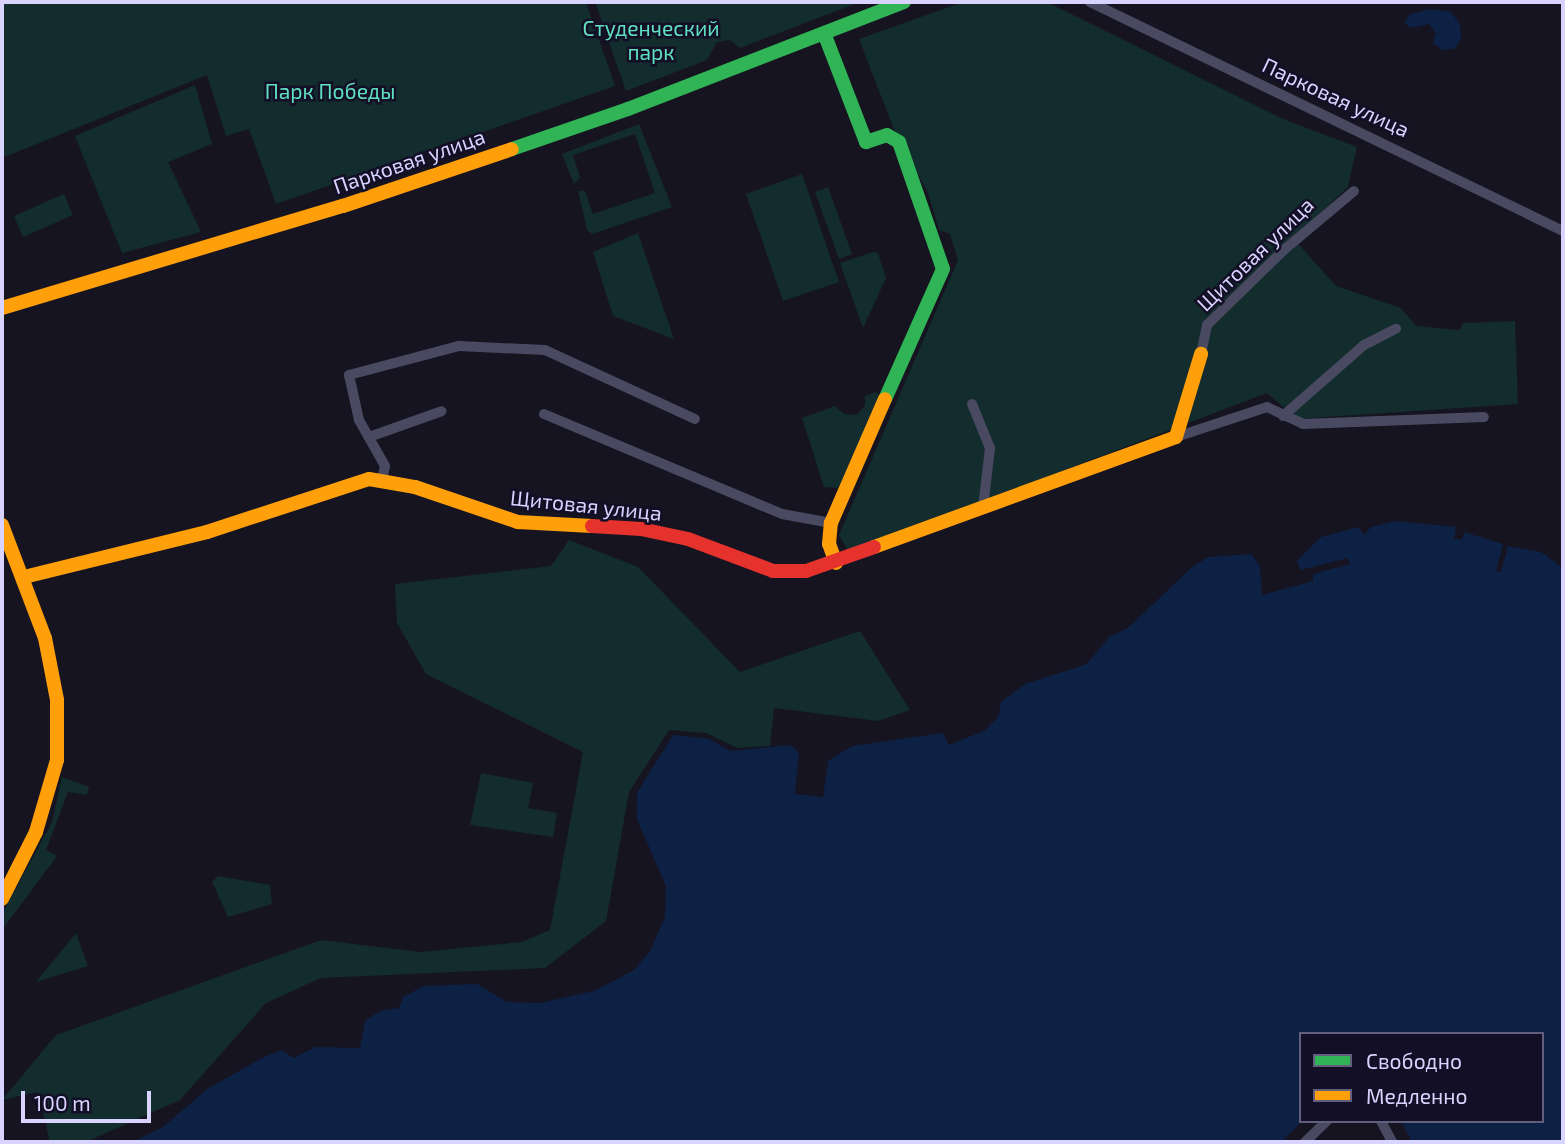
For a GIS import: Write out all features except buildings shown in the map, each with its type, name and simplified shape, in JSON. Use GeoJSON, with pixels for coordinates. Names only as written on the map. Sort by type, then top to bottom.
{"type":"FeatureCollection","features":[{"type":"Feature","properties":{"kind":"street","name":"Парковая улица"},"geometry":{"type":"LineString","coordinates":[[2,309],[343,206],[628,109],[904,2]]}},
{"type":"Feature","properties":{"kind":"street","name":"Парковая улица"},"geometry":{"type":"LineString","coordinates":[[1090,2],[1563,231]]}},
{"type":"Feature","properties":{"kind":"street"},"geometry":{"type":"LineString","coordinates":[[824,33],[866,142],[887,135],[899,142],[943,269],[831,523],[829,544],[836,563]]}},
{"type":"Feature","properties":{"kind":"street","name":"Щитовая улица"},"geometry":{"type":"LineString","coordinates":[[1176,437],[1207,326],[1285,249],[1354,191]]}},
{"type":"Feature","properties":{"kind":"street"},"geometry":{"type":"LineString","coordinates":[[1283,416],[1364,345],[1396,330]]}},
{"type":"Feature","properties":{"kind":"street"},"geometry":{"type":"LineString","coordinates":[[382,481],[385,466],[369,438],[351,394],[349,375],[459,346],[545,350],[695,419]]}},
{"type":"Feature","properties":{"kind":"street"},"geometry":{"type":"LineString","coordinates":[[972,404],[990,448],[983,508]]}},
{"type":"Feature","properties":{"kind":"street","name":"Щитовая улица"},"geometry":{"type":"LineString","coordinates":[[24,577],[207,532],[369,479],[415,487],[472,510],[518,522],[640,529],[688,539],[774,571],[806,571],[836,563],[1255,409],[1267,407],[1303,424],[1484,417]]}},
{"type":"Feature","properties":{"kind":"street"},"geometry":{"type":"LineString","coordinates":[[369,438],[442,411]]}},
{"type":"Feature","properties":{"kind":"street"},"geometry":{"type":"LineString","coordinates":[[544,414],[782,514],[831,523]]}},
{"type":"Feature","properties":{"kind":"street"},"geometry":{"type":"LineString","coordinates":[[2,526],[24,577],[45,638],[57,700],[57,760],[36,832],[2,899]]}},
{"type":"Feature","properties":{"kind":"street"},"geometry":{"type":"LineString","coordinates":[[1305,1142],[1325,1123]]}},
{"type":"Feature","properties":{"kind":"street"},"geometry":{"type":"LineString","coordinates":[[1382,1123],[1392,1142]]}},
{"type":"Feature","properties":{"kind":"green space","name":"Парк Победы"},"geometry":{"type":"Polygon","coordinates":[[[2,2],[586,2],[615,86],[276,204],[249,129],[226,136],[207,75],[2,158],[2,2]]]}},
{"type":"Feature","properties":{"kind":"green space","name":"Студенческий парк"},"geometry":{"type":"Polygon","coordinates":[[[595,2],[860,2],[740,48],[730,40],[717,42],[707,60],[626,91],[595,2]]]}},
{"type":"Feature","properties":{"kind":"green space"},"geometry":{"type":"Polygon","coordinates":[[[963,2],[1047,2],[1283,119],[1357,147],[1348,187],[1293,238],[1336,286],[1401,308],[1416,326],[1460,330],[1463,323],[1515,321],[1518,404],[1297,419],[1267,393],[849,552],[839,535],[958,260],[950,234],[939,230],[928,193],[893,127],[859,39],[963,2]]]}},
{"type":"Feature","properties":{"kind":"green space"},"geometry":{"type":"Polygon","coordinates":[[[195,85],[212,144],[168,162],[201,232],[122,253],[75,136],[195,85]]]}},
{"type":"Feature","properties":{"kind":"green space"},"geometry":{"type":"Polygon","coordinates":[[[639,124],[672,207],[592,234],[587,230],[578,191],[585,191],[593,214],[655,193],[635,134],[573,155],[580,177],[574,184],[562,154],[639,124]]]}},
{"type":"Feature","properties":{"kind":"green space"},"geometry":{"type":"Polygon","coordinates":[[[802,174],[839,282],[783,301],[746,194],[802,174]]]}},
{"type":"Feature","properties":{"kind":"green space"},"geometry":{"type":"Polygon","coordinates":[[[828,187],[852,254],[839,259],[815,192],[828,187]]]}},
{"type":"Feature","properties":{"kind":"green space"},"geometry":{"type":"Polygon","coordinates":[[[64,194],[73,215],[23,237],[14,216],[64,194]]]}},
{"type":"Feature","properties":{"kind":"green space"},"geometry":{"type":"Polygon","coordinates":[[[638,233],[674,339],[613,316],[593,252],[638,233]]]}},
{"type":"Feature","properties":{"kind":"green space"},"geometry":{"type":"Polygon","coordinates":[[[873,252],[878,253],[886,278],[863,328],[840,263],[873,252]]]}},
{"type":"Feature","properties":{"kind":"green space"},"geometry":{"type":"Polygon","coordinates":[[[876,392],[881,396],[843,482],[837,488],[824,487],[802,418],[835,406],[844,414],[857,415],[865,405],[865,396],[876,392]]]}},
{"type":"Feature","properties":{"kind":"green space"},"geometry":{"type":"Polygon","coordinates":[[[569,540],[638,567],[740,672],[860,631],[910,710],[878,721],[774,708],[770,746],[737,748],[706,733],[669,730],[629,792],[606,921],[545,968],[321,978],[266,1003],[180,1100],[86,1142],[50,1142],[38,1092],[2,1100],[56,1035],[321,940],[420,952],[522,942],[550,930],[583,752],[426,674],[397,623],[395,584],[551,566],[569,540]]]}},
{"type":"Feature","properties":{"kind":"green space"},"geometry":{"type":"Polygon","coordinates":[[[481,773],[533,783],[528,808],[557,813],[553,837],[470,825],[481,773]]]}},
{"type":"Feature","properties":{"kind":"green space"},"geometry":{"type":"Polygon","coordinates":[[[62,777],[89,787],[87,795],[68,792],[46,850],[57,856],[2,930],[2,914],[52,822],[62,777]]]}},
{"type":"Feature","properties":{"kind":"green space"},"geometry":{"type":"Polygon","coordinates":[[[218,876],[270,885],[272,904],[228,917],[212,882],[218,876]]]}},
{"type":"Feature","properties":{"kind":"green space"},"geometry":{"type":"Polygon","coordinates":[[[76,933],[88,966],[36,982],[76,933]]]}},
{"type":"Feature","properties":{"kind":"water"},"geometry":{"type":"Polygon","coordinates":[[[1430,9],[1451,12],[1460,24],[1461,39],[1454,49],[1442,50],[1433,43],[1436,33],[1429,24],[1411,28],[1404,23],[1410,14],[1430,9]]]}},
{"type":"Feature","properties":{"kind":"water"},"geometry":{"type":"Polygon","coordinates":[[[1395,521],[1456,527],[1454,538],[1462,540],[1464,532],[1503,544],[1496,571],[1501,572],[1508,546],[1541,552],[1563,568],[1563,1142],[1412,1142],[1402,1123],[1544,1123],[1544,1032],[1299,1032],[1301,1123],[1281,1142],[133,1142],[163,1127],[207,1089],[262,1058],[282,1050],[293,1058],[316,1047],[360,1048],[365,1021],[380,1011],[399,1008],[403,997],[424,986],[477,984],[507,1002],[540,1003],[594,991],[634,970],[650,951],[665,917],[666,886],[637,819],[637,793],[673,735],[709,739],[731,751],[790,745],[799,752],[795,794],[823,797],[828,761],[852,746],[943,733],[949,745],[984,731],[998,717],[1001,702],[1025,684],[1087,664],[1109,637],[1129,627],[1191,568],[1208,557],[1251,554],[1260,566],[1262,595],[1313,581],[1313,574],[1350,564],[1348,558],[1300,570],[1297,561],[1321,537],[1359,527],[1364,535],[1371,527],[1395,521]]]}},
{"type":"Feature","properties":{"kind":"traffic: fast"},"geometry":{"type":"LineString","coordinates":[[512,149],[628,109],[904,2]]}},
{"type":"Feature","properties":{"kind":"traffic: fast"},"geometry":{"type":"LineString","coordinates":[[824,33],[866,142],[887,135],[899,142],[943,269],[885,399]]}},
{"type":"Feature","properties":{"kind":"traffic: slow"},"geometry":{"type":"LineString","coordinates":[[2,308],[343,206],[512,149]]}},
{"type":"Feature","properties":{"kind":"traffic: slow"},"geometry":{"type":"LineString","coordinates":[[874,547],[1176,437],[1201,354]]}},
{"type":"Feature","properties":{"kind":"traffic: slow"},"geometry":{"type":"LineString","coordinates":[[836,563],[829,544],[831,523],[885,399]]}},
{"type":"Feature","properties":{"kind":"traffic: slow"},"geometry":{"type":"LineString","coordinates":[[24,577],[207,532],[369,479],[415,487],[518,522],[592,526]]}},
{"type":"Feature","properties":{"kind":"traffic: slow"},"geometry":{"type":"LineString","coordinates":[[2,525],[45,638],[57,700],[57,760],[36,832],[2,899]]}},
{"type":"Feature","properties":{"kind":"traffic: jam"},"geometry":{"type":"LineString","coordinates":[[592,526],[641,529],[688,539],[773,571],[806,571],[874,547]]}}]}
